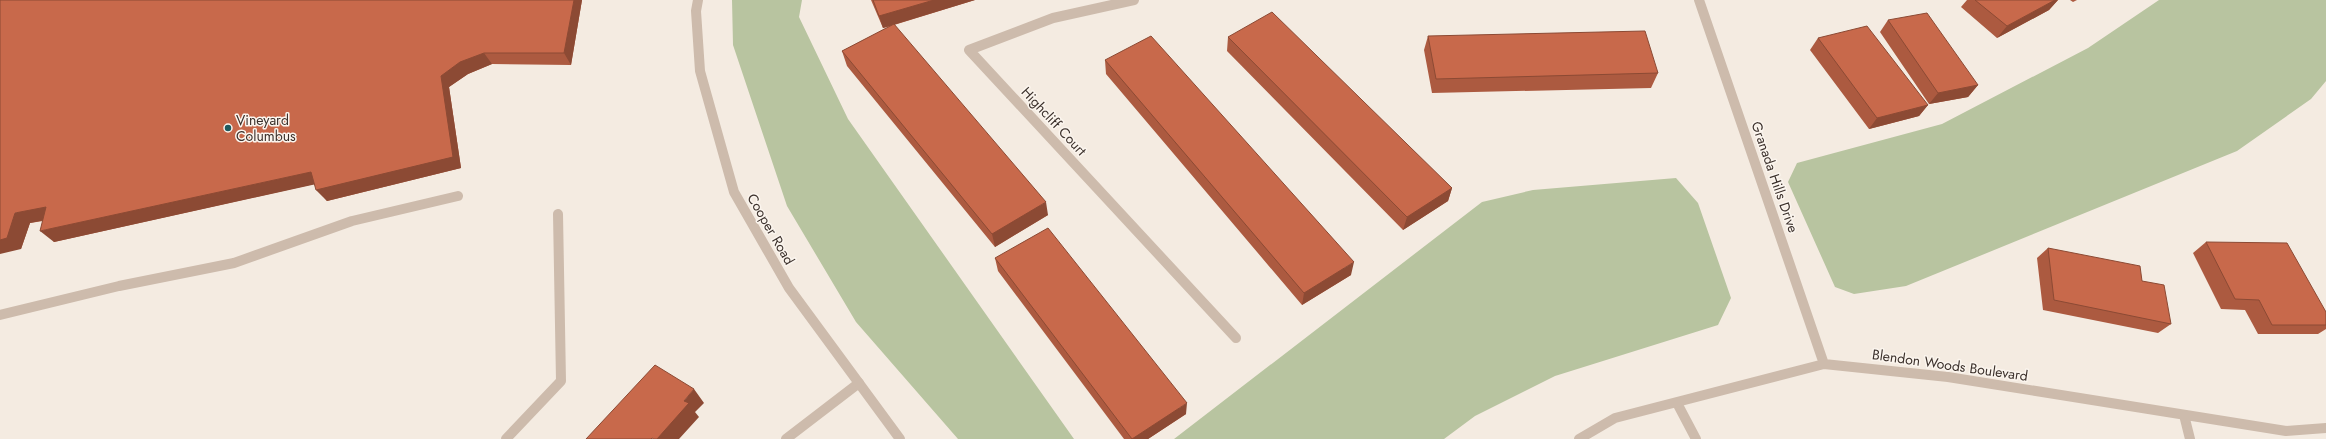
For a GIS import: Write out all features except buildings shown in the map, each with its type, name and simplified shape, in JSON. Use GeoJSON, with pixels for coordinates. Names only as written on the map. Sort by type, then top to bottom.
{"type":"FeatureCollection","features":[{"type":"Feature","properties":{"kind":"street","name":"Cooper Road"},"geometry":{"type":"LineString","coordinates":[[698,0],[696,11],[700,71],[734,192],[789,288],[900,439]]}},
{"type":"Feature","properties":{"kind":"street","name":"Highcliff Court"},"geometry":{"type":"LineString","coordinates":[[1134,0],[1054,18],[969,50],[1236,338]]}},
{"type":"Feature","properties":{"kind":"street","name":"Granada Hills Drive"},"geometry":{"type":"LineString","coordinates":[[1699,0],[1824,364]]}},
{"type":"Feature","properties":{"kind":"street"},"geometry":{"type":"LineString","coordinates":[[0,315],[120,286],[234,263],[352,221],[458,196]]}},
{"type":"Feature","properties":{"kind":"street"},"geometry":{"type":"LineString","coordinates":[[506,439],[561,381],[558,214]]}},
{"type":"Feature","properties":{"kind":"street","name":"Blendon Woods Boulevard"},"geometry":{"type":"LineString","coordinates":[[1579,439],[1615,418],[1824,364],[1948,378],[2286,431],[2326,428]]}},
{"type":"Feature","properties":{"kind":"street"},"geometry":{"type":"LineString","coordinates":[[786,439],[859,383]]}},
{"type":"Feature","properties":{"kind":"street"},"geometry":{"type":"LineString","coordinates":[[1676,403],[1696,439]]}},
{"type":"Feature","properties":{"kind":"street"},"geometry":{"type":"LineString","coordinates":[[2184,415],[2190,439]]}},
{"type":"Feature","properties":{"kind":"green space"},"geometry":{"type":"Polygon","coordinates":[[[732,0],[802,0],[799,17],[848,119],[1074,439],[958,439],[856,322],[787,206],[733,45],[732,0]]]}},
{"type":"Feature","properties":{"kind":"green space"},"geometry":{"type":"Polygon","coordinates":[[[2159,0],[2326,0],[2326,81],[2311,99],[2237,151],[1906,286],[1854,294],[1835,287],[1788,182],[1797,163],[1942,124],[2088,48],[2159,0]]]}},
{"type":"Feature","properties":{"kind":"green space"},"geometry":{"type":"Polygon","coordinates":[[[1676,178],[1698,203],[1731,298],[1718,325],[1555,376],[1475,416],[1444,439],[1174,439],[1482,202],[1533,190],[1676,178]]]}},
{"type":"Feature","properties":{"kind":"place","name":"Vineyard Columbus"},"geometry":{"type":"Point","coordinates":[228,128]}}]}
